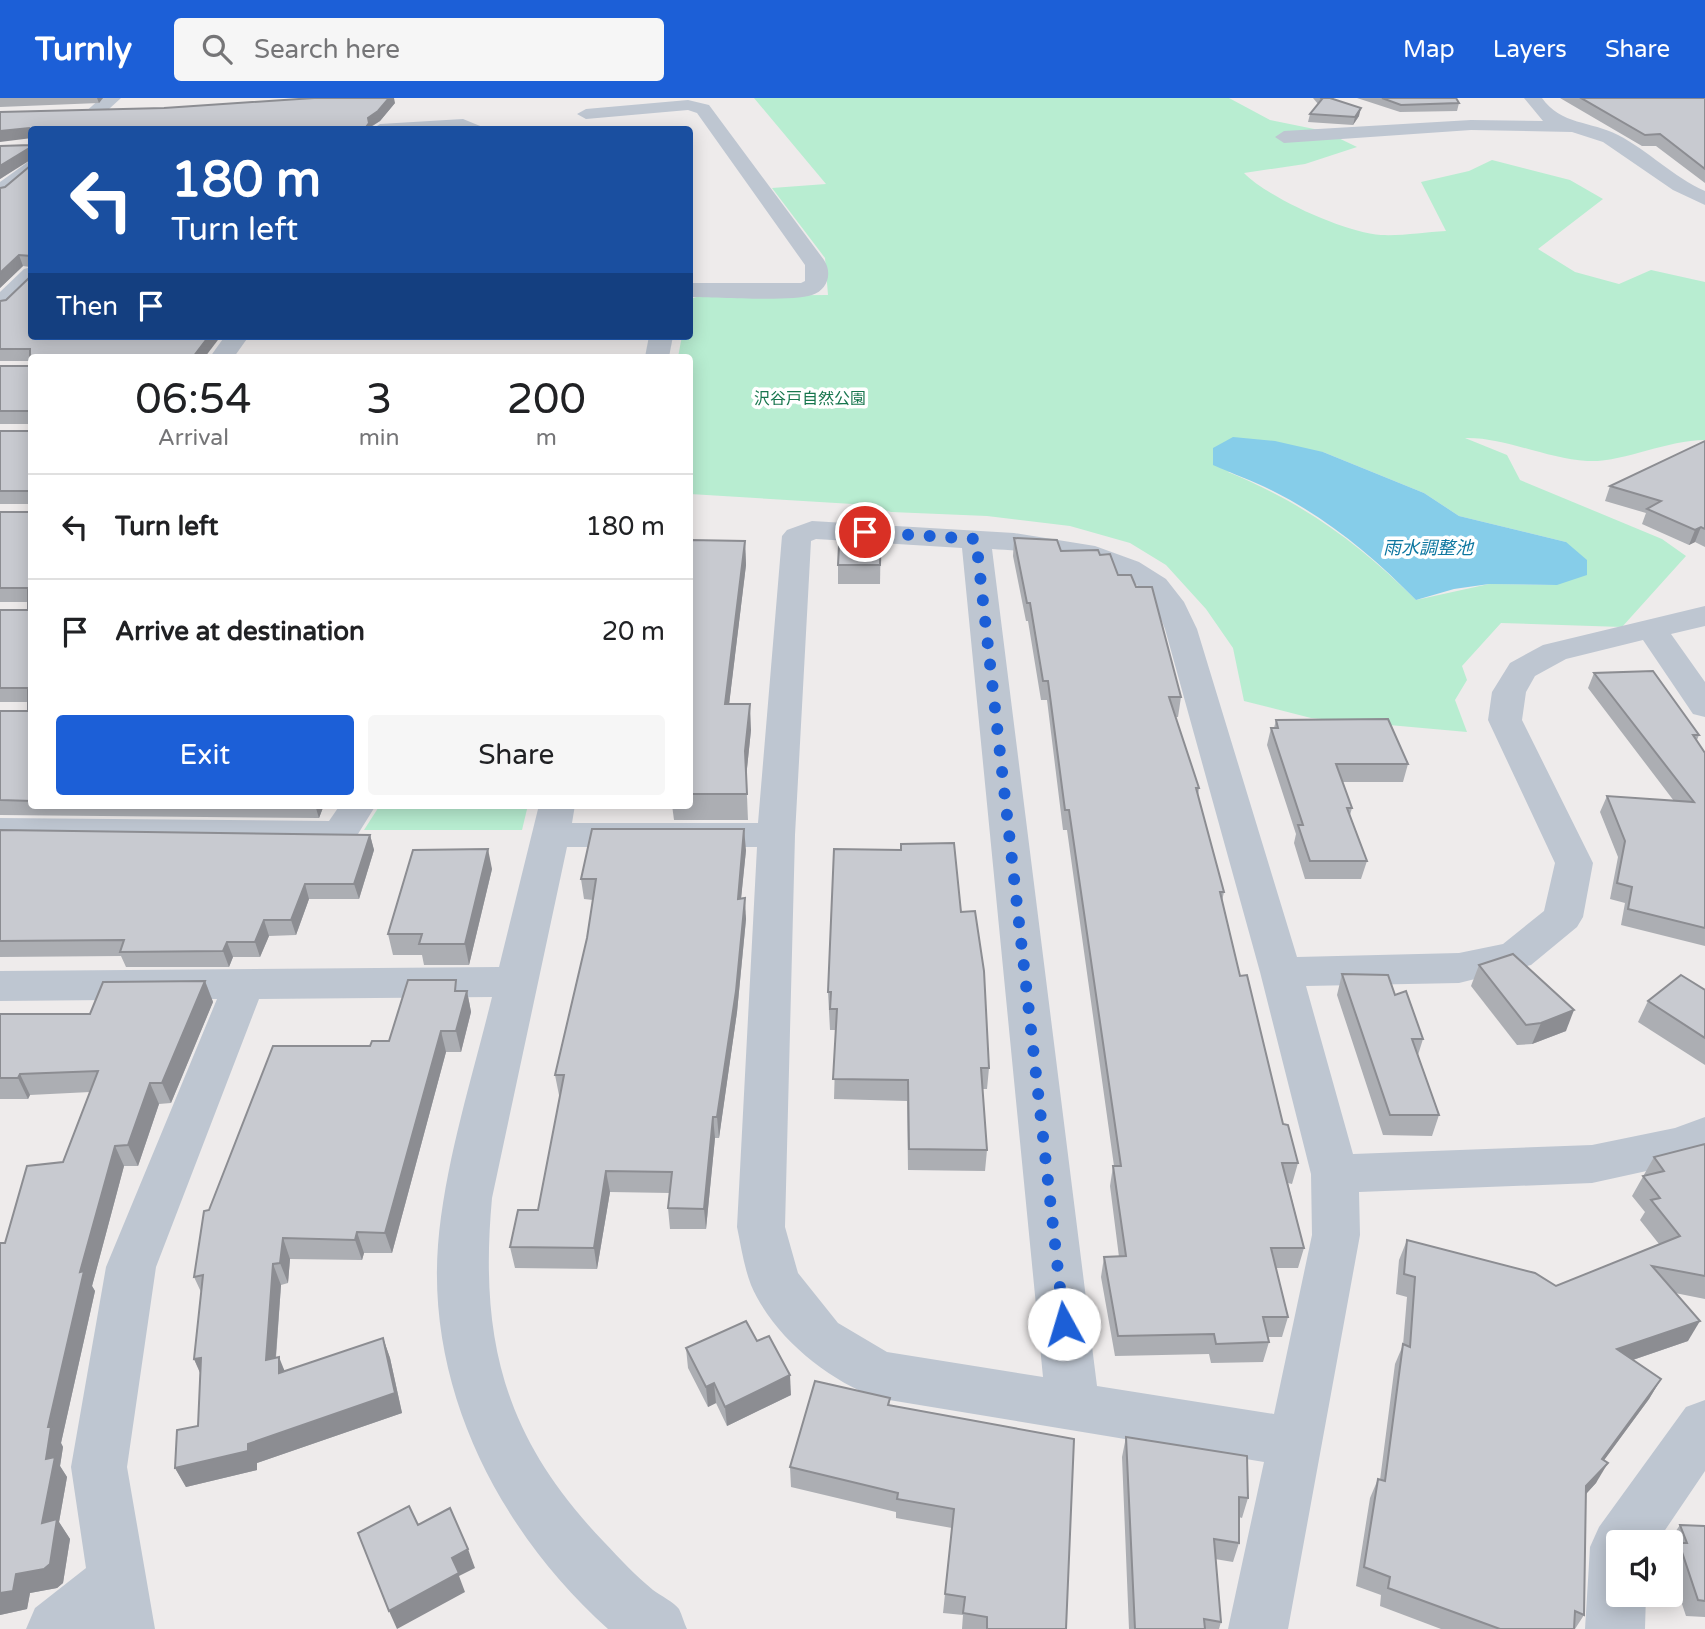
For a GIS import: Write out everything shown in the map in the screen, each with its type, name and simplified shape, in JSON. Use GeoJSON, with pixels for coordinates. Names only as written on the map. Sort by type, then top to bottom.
{"type":"FeatureCollection","features":[{"type":"Feature","properties":{"kind":"street"},"geometry":{"type":"LineString","coordinates":[[72,122],[94,113],[112,98]]}},
{"type":"Feature","properties":{"kind":"street"},"geometry":{"type":"LineString","coordinates":[[1533,98],[1546,118],[1609,137],[1675,185],[1705,199]]}},
{"type":"Feature","properties":{"kind":"street"},"geometry":{"type":"LineString","coordinates":[[586,114],[688,105],[703,109],[816,265],[816,284],[806,290],[693,290]]}},
{"type":"Feature","properties":{"kind":"street"},"geometry":{"type":"LineString","coordinates":[[392,126],[405,108]]}},
{"type":"Feature","properties":{"kind":"street"},"geometry":{"type":"LineString","coordinates":[[94,113],[130,112]]}},
{"type":"Feature","properties":{"kind":"street"},"geometry":{"type":"LineString","coordinates":[[1369,113],[1418,127]]}},
{"type":"Feature","properties":{"kind":"street"},"geometry":{"type":"LineString","coordinates":[[434,126],[469,126]]}},
{"type":"Feature","properties":{"kind":"street"},"geometry":{"type":"LineString","coordinates":[[1284,137],[1418,127],[1571,127]]}},
{"type":"Feature","properties":{"kind":"street"},"geometry":{"type":"LineString","coordinates":[[0,192],[28,168]]}},
{"type":"Feature","properties":{"kind":"street"},"geometry":{"type":"LineString","coordinates":[[0,308],[28,278]]}},
{"type":"Feature","properties":{"kind":"street"},"geometry":{"type":"LineString","coordinates":[[0,308],[28,310]]}},
{"type":"Feature","properties":{"kind":"street"},"geometry":{"type":"LineString","coordinates":[[1258,1629],[1336,1235],[1335,1174],[1281,972],[1181,629],[1169,601],[1150,581],[1117,563],[1079,550],[976,539],[838,530],[813,530],[797,536],[776,835],[761,1227],[775,1282],[820,1339],[877,1374],[1293,1442]]}},
{"type":"Feature","properties":{"kind":"street"},"geometry":{"type":"LineString","coordinates":[[976,539],[1073,1406]]}},
{"type":"Feature","properties":{"kind":"street"},"geometry":{"type":"LineString","coordinates":[[1281,972],[1459,968],[1516,955],[1563,917],[1574,863],[1505,720],[1509,692],[1522,670],[1555,652],[1705,616]]}},
{"type":"Feature","properties":{"kind":"street"},"geometry":{"type":"LineString","coordinates":[[1651,628],[1705,707]]}},
{"type":"Feature","properties":{"kind":"street"},"geometry":{"type":"LineString","coordinates":[[0,830],[340,833],[355,809]]}},
{"type":"Feature","properties":{"kind":"street"},"geometry":{"type":"LineString","coordinates":[[648,1627],[549,1525],[515,1473],[480,1400],[466,1338],[462,1270],[468,1199],[553,820],[776,835]]}},
{"type":"Feature","properties":{"kind":"street"},"geometry":{"type":"LineString","coordinates":[[0,986],[516,982]]}},
{"type":"Feature","properties":{"kind":"street"},"geometry":{"type":"LineString","coordinates":[[56,1629],[122,1604],[99,1467],[131,1267],[244,984]]}},
{"type":"Feature","properties":{"kind":"street"},"geometry":{"type":"LineString","coordinates":[[1335,1174],[1592,1164],[1683,1145],[1705,1135]]}},
{"type":"Feature","properties":{"kind":"street"},"geometry":{"type":"LineString","coordinates":[[1631,1530],[1705,1425]]}},
{"type":"Feature","properties":{"kind":"street"},"geometry":{"type":"LineString","coordinates":[[1615,1629],[1616,1607]]}},
{"type":"Feature","properties":{"kind":"green space","name":"沢谷戸自然公園"},"geometry":{"type":"Polygon","coordinates":[[[754,98],[1229,98],[1270,120],[1324,131],[1357,147],[1305,164],[1244,173],[1271,193],[1308,213],[1348,228],[1381,235],[1446,231],[1421,182],[1469,171],[1492,160],[1570,180],[1603,199],[1538,249],[1575,272],[1619,284],[1651,270],[1705,282],[1705,440],[1675,444],[1615,459],[1587,461],[1495,441],[1465,438],[1507,455],[1520,480],[1662,539],[1686,556],[1622,627],[1501,623],[1462,666],[1467,680],[1455,700],[1467,732],[1311,718],[1244,701],[1233,648],[1206,609],[1166,565],[1130,543],[1070,526],[987,516],[891,512],[869,505],[693,494],[693,354],[679,354],[681,340],[693,340],[693,298],[828,295],[825,258],[772,188],[826,184],[754,98]],[[1323,452],[1228,472],[1281,497],[1329,526],[1373,560],[1416,600],[1489,584],[1557,585],[1566,542],[1459,516],[1424,493],[1323,452]]]}},
{"type":"Feature","properties":{"kind":"green space"},"geometry":{"type":"Polygon","coordinates":[[[377,809],[527,809],[522,830],[364,830],[377,809]]]}},
{"type":"Feature","properties":{"kind":"water","name":"雨水調整池"},"geometry":{"type":"Polygon","coordinates":[[[1233,437],[1275,441],[1323,452],[1424,493],[1459,516],[1566,542],[1587,560],[1587,575],[1557,585],[1489,584],[1454,589],[1416,600],[1367,554],[1312,513],[1266,487],[1213,465],[1213,448],[1233,437]]]}},
{"type":"Feature","properties":{"kind":"building"},"geometry":{"type":"Polygon","coordinates":[[[314,98],[389,98],[368,118],[367,126],[28,126],[0,131],[0,112],[164,108],[314,98]]]}},
{"type":"Feature","properties":{"kind":"building"},"geometry":{"type":"Polygon","coordinates":[[[1321,98],[1330,98],[1361,108],[1355,117],[1310,114],[1321,98]]]}},
{"type":"Feature","properties":{"kind":"building"},"geometry":{"type":"Polygon","coordinates":[[[1382,98],[1456,98],[1459,103],[1401,105],[1382,98]]]}},
{"type":"Feature","properties":{"kind":"building"},"geometry":{"type":"Polygon","coordinates":[[[1581,98],[1705,98],[1705,169],[1660,134],[1645,135],[1581,98]]]}},
{"type":"Feature","properties":{"kind":"building"},"geometry":{"type":"Polygon","coordinates":[[[28,145],[28,149],[0,166],[0,146],[28,145]]]}},
{"type":"Feature","properties":{"kind":"building"},"geometry":{"type":"Polygon","coordinates":[[[28,168],[28,256],[19,255],[0,273],[0,188],[5,187],[28,168]]]}},
{"type":"Feature","properties":{"kind":"building"},"geometry":{"type":"Polygon","coordinates":[[[28,279],[28,340],[206,340],[195,354],[30,354],[30,349],[0,349],[0,301],[6,300],[28,279]]]}},
{"type":"Feature","properties":{"kind":"building"},"geometry":{"type":"Polygon","coordinates":[[[0,366],[28,366],[28,411],[0,411],[0,366]]]}},
{"type":"Feature","properties":{"kind":"building"},"geometry":{"type":"Polygon","coordinates":[[[0,431],[28,431],[28,491],[0,491],[0,431]]]}},
{"type":"Feature","properties":{"kind":"building"},"geometry":{"type":"Polygon","coordinates":[[[1705,441],[1705,529],[1701,527],[1695,530],[1647,509],[1661,501],[1610,486],[1705,441]]]}},
{"type":"Feature","properties":{"kind":"building"},"geometry":{"type":"Polygon","coordinates":[[[0,512],[28,512],[28,588],[0,588],[0,512]]]}},
{"type":"Feature","properties":{"kind":"building"},"geometry":{"type":"Polygon","coordinates":[[[840,526],[881,527],[880,565],[838,565],[840,526]]]}},
{"type":"Feature","properties":{"kind":"building"},"geometry":{"type":"Polygon","coordinates":[[[1014,538],[1057,540],[1061,551],[1098,550],[1100,555],[1110,554],[1118,575],[1131,575],[1136,587],[1152,587],[1181,697],[1169,697],[1199,788],[1196,788],[1224,892],[1220,892],[1240,976],[1247,975],[1283,1124],[1288,1125],[1298,1163],[1282,1163],[1304,1248],[1271,1248],[1288,1317],[1263,1317],[1269,1342],[1216,1344],[1214,1334],[1118,1336],[1104,1257],[1126,1256],[1113,1166],[1121,1166],[1069,810],[1065,810],[1048,681],[1043,681],[1030,603],[1027,603],[1014,538]]]}},
{"type":"Feature","properties":{"kind":"building"},"geometry":{"type":"Polygon","coordinates":[[[693,540],[745,541],[725,704],[750,704],[745,751],[747,794],[693,794],[693,540]]]}},
{"type":"Feature","properties":{"kind":"building"},"geometry":{"type":"Polygon","coordinates":[[[0,610],[28,610],[28,688],[0,688],[0,610]]]}},
{"type":"Feature","properties":{"kind":"building"},"geometry":{"type":"Polygon","coordinates":[[[1653,671],[1699,735],[1693,735],[1705,753],[1705,928],[1628,909],[1632,887],[1617,883],[1625,841],[1607,796],[1694,802],[1594,673],[1653,671]]]}},
{"type":"Feature","properties":{"kind":"building"},"geometry":{"type":"Polygon","coordinates":[[[0,711],[28,711],[28,801],[0,800],[0,711]]]}},
{"type":"Feature","properties":{"kind":"building"},"geometry":{"type":"Polygon","coordinates":[[[1388,719],[1408,764],[1336,764],[1352,808],[1347,808],[1367,861],[1310,861],[1298,825],[1303,825],[1271,728],[1278,728],[1276,720],[1388,719]]]}},
{"type":"Feature","properties":{"kind":"building"},"geometry":{"type":"Polygon","coordinates":[[[592,829],[744,829],[738,899],[745,898],[736,991],[717,1117],[713,1117],[704,1209],[668,1208],[672,1172],[606,1171],[594,1248],[510,1247],[518,1210],[538,1210],[564,1075],[555,1075],[587,938],[596,879],[581,879],[592,829]]]}},
{"type":"Feature","properties":{"kind":"building"},"geometry":{"type":"Polygon","coordinates":[[[0,830],[370,835],[354,884],[305,884],[291,920],[264,920],[255,942],[227,942],[223,951],[120,952],[124,940],[0,941],[0,830]]]}},
{"type":"Feature","properties":{"kind":"building"},"geometry":{"type":"Polygon","coordinates":[[[954,843],[961,912],[975,911],[984,971],[989,1068],[981,1068],[987,1150],[909,1149],[908,1080],[833,1079],[837,1009],[830,1009],[831,992],[828,992],[834,849],[901,850],[901,844],[954,843]]]}},
{"type":"Feature","properties":{"kind":"building"},"geometry":{"type":"Polygon","coordinates":[[[488,849],[465,944],[419,944],[422,934],[388,934],[413,850],[488,849]]]}},
{"type":"Feature","properties":{"kind":"building"},"geometry":{"type":"Polygon","coordinates":[[[1513,954],[1574,1010],[1541,1023],[1526,1025],[1479,965],[1513,954]]]}},
{"type":"Feature","properties":{"kind":"building"},"geometry":{"type":"Polygon","coordinates":[[[1342,974],[1388,975],[1395,995],[1406,991],[1423,1039],[1412,1039],[1439,1115],[1390,1115],[1342,974]]]}},
{"type":"Feature","properties":{"kind":"building"},"geometry":{"type":"Polygon","coordinates":[[[1681,975],[1705,990],[1705,1038],[1648,1001],[1681,975]]]}},
{"type":"Feature","properties":{"kind":"building"},"geometry":{"type":"Polygon","coordinates":[[[408,980],[456,980],[455,991],[467,991],[456,1031],[441,1031],[385,1233],[357,1232],[355,1240],[283,1238],[280,1263],[273,1264],[266,1360],[279,1357],[279,1373],[383,1338],[395,1393],[248,1444],[248,1451],[175,1468],[177,1430],[198,1426],[201,1358],[194,1359],[203,1275],[194,1277],[204,1211],[209,1210],[273,1046],[370,1046],[372,1041],[389,1041],[408,980]]]}},
{"type":"Feature","properties":{"kind":"building"},"geometry":{"type":"Polygon","coordinates":[[[205,981],[162,1083],[150,1083],[128,1145],[115,1146],[80,1272],[84,1271],[48,1427],[51,1427],[46,1459],[55,1457],[42,1523],[57,1519],[50,1564],[44,1569],[16,1574],[13,1591],[0,1593],[0,1243],[5,1243],[27,1166],[63,1162],[98,1071],[20,1074],[18,1078],[0,1078],[0,1014],[90,1014],[103,982],[205,981]]]}},
{"type":"Feature","properties":{"kind":"building"},"geometry":{"type":"Polygon","coordinates":[[[1705,1144],[1705,1276],[1652,1266],[1700,1321],[1617,1349],[1661,1379],[1602,1459],[1608,1463],[1586,1486],[1584,1615],[1575,1611],[1574,1629],[1500,1629],[1388,1588],[1390,1577],[1364,1567],[1378,1479],[1385,1481],[1403,1344],[1410,1347],[1415,1277],[1404,1274],[1407,1240],[1535,1273],[1556,1286],[1680,1236],[1651,1200],[1660,1198],[1643,1176],[1664,1171],[1654,1157],[1705,1144]]]}},
{"type":"Feature","properties":{"kind":"building"},"geometry":{"type":"Polygon","coordinates":[[[746,1321],[757,1341],[769,1336],[790,1375],[725,1407],[714,1383],[706,1387],[686,1348],[746,1321]]]}},
{"type":"Feature","properties":{"kind":"building"},"geometry":{"type":"Polygon","coordinates":[[[815,1381],[890,1398],[888,1405],[1074,1439],[1066,1629],[987,1629],[987,1617],[963,1613],[965,1597],[945,1594],[954,1509],[897,1499],[898,1493],[790,1467],[815,1381]]]}},
{"type":"Feature","properties":{"kind":"building"},"geometry":{"type":"Polygon","coordinates":[[[1126,1437],[1247,1456],[1248,1498],[1239,1497],[1239,1543],[1214,1539],[1221,1622],[1204,1619],[1205,1629],[1135,1629],[1126,1437]]]}},
{"type":"Feature","properties":{"kind":"building"},"geometry":{"type":"Polygon","coordinates":[[[409,1506],[418,1525],[450,1508],[468,1549],[452,1558],[459,1573],[389,1611],[358,1533],[409,1506]]]}},
{"type":"Feature","properties":{"kind":"building"},"geometry":{"type":"Polygon","coordinates":[[[1680,1525],[1705,1526],[1705,1601],[1698,1600],[1683,1555],[1683,1543],[1687,1543],[1680,1525]]]}},
{"type":"Feature","properties":{"kind":"route"},"geometry":{"type":"LineString","coordinates":[[865,532],[976,539],[1064,1324]]}}]}
